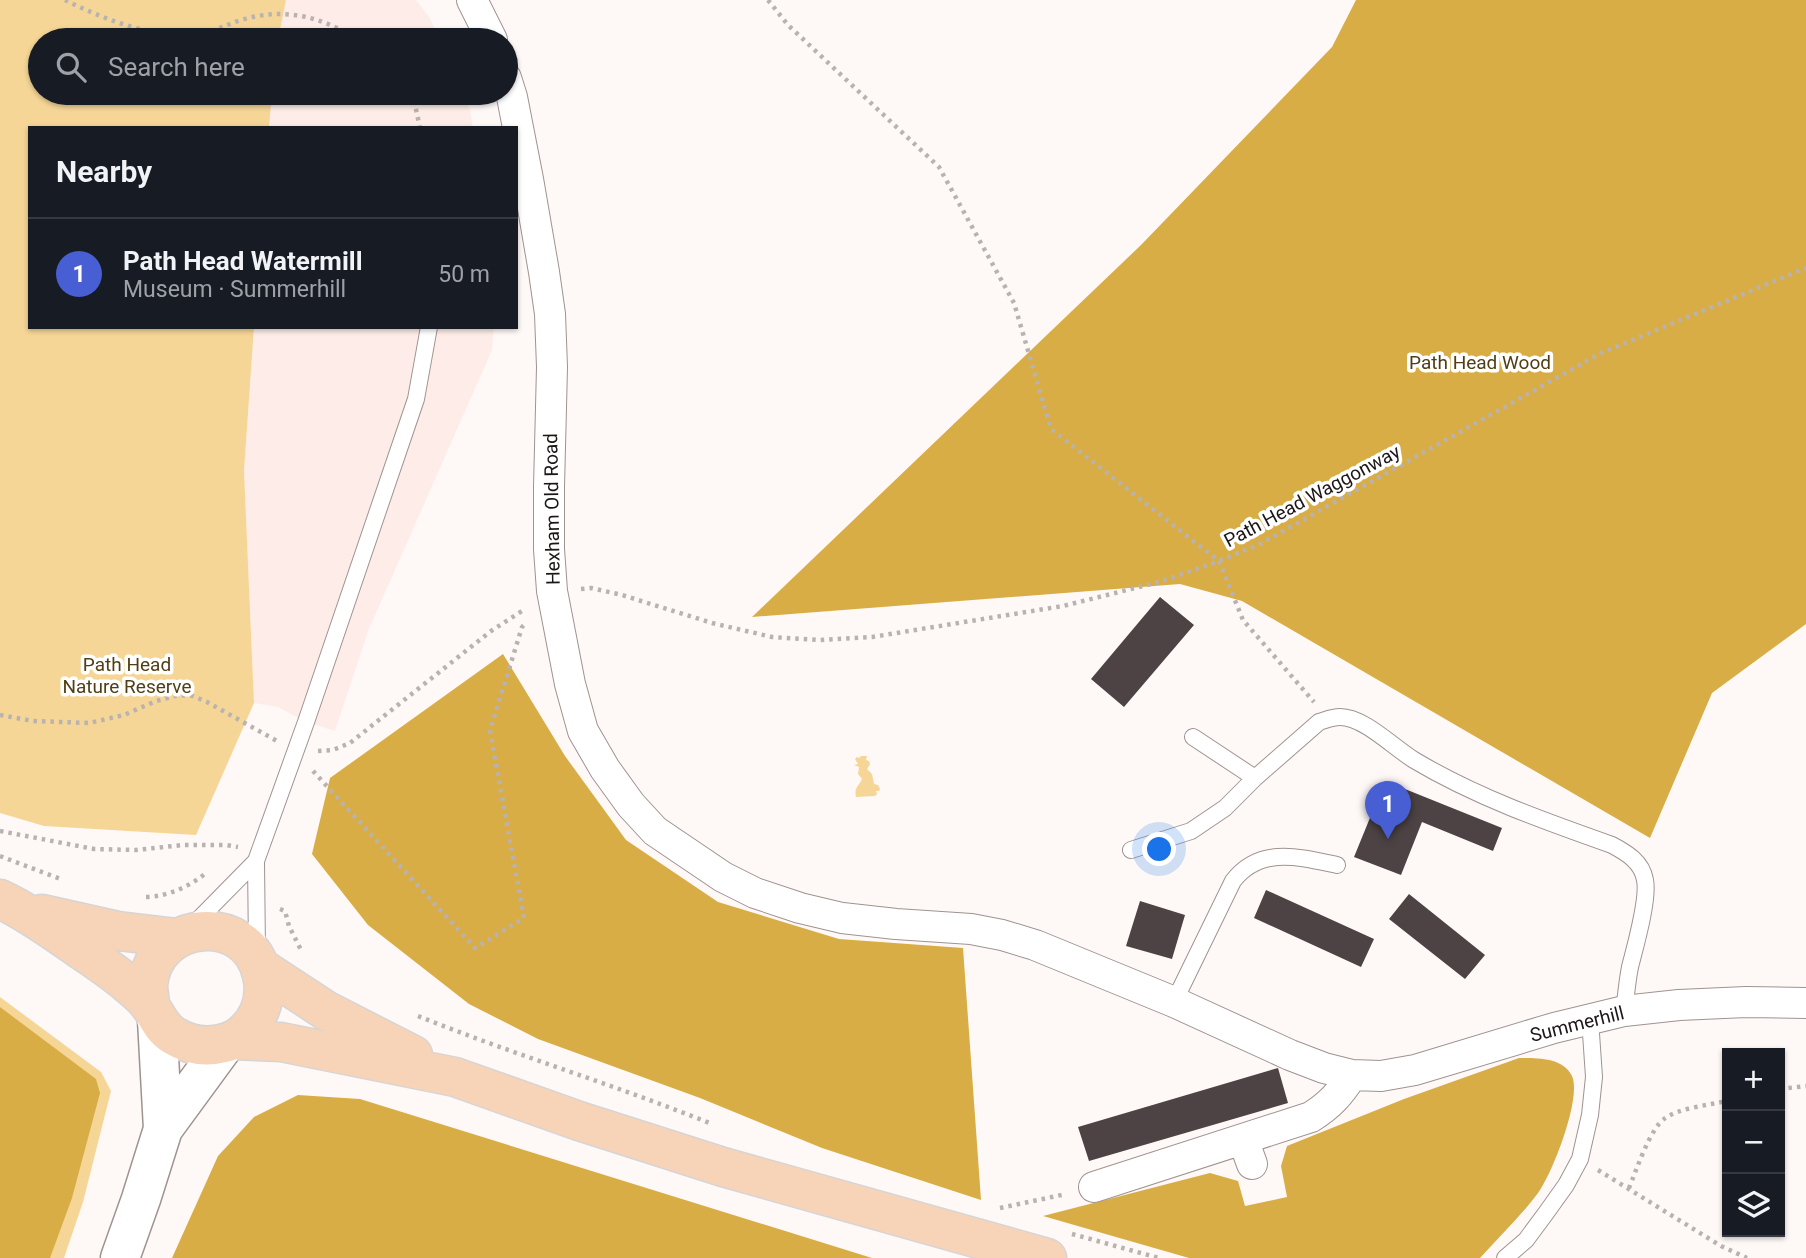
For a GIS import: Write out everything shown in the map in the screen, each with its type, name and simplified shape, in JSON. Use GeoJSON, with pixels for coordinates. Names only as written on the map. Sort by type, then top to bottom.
{"type":"FeatureCollection","features":[{"type":"Feature","properties":{"kind":"main road"},"geometry":{"type":"LineString","coordinates":[[12,905],[118,931],[180,936],[200,931],[217,931],[233,937],[247,947],[259,964],[264,982],[264,996],[254,1022],[230,1041]]}},
{"type":"Feature","properties":{"kind":"main road"},"geometry":{"type":"LineString","coordinates":[[12,905],[127,983],[170,1034],[187,1044],[206,1047],[230,1041],[281,1042],[455,1077]]}},
{"type":"Feature","properties":{"kind":"main road"},"geometry":{"type":"LineString","coordinates":[[154,1013],[148,986],[152,967],[162,950],[180,936]]}},
{"type":"Feature","properties":{"kind":"main road"},"geometry":{"type":"LineString","coordinates":[[259,964],[325,1010],[455,1077],[579,1121],[723,1167],[1047,1258]]}},
{"type":"Feature","properties":{"kind":"street"},"geometry":{"type":"LineString","coordinates":[[472,0],[486,28]]}},
{"type":"Feature","properties":{"kind":"street","name":"Hexham Old Road"},"geometry":{"type":"LineString","coordinates":[[514,105],[518,126]]}},
{"type":"Feature","properties":{"kind":"street","name":"Hexham Old Road"},"geometry":{"type":"LineString","coordinates":[[518,128],[550,314],[552,367],[549,536],[552,591],[570,684],[583,731],[604,769],[655,831],[723,877],[755,893],[842,918],[971,929],[1002,935],[1035,945],[1174,1002]]}},
{"type":"Feature","properties":{"kind":"street","name":"Summerhill"},"geometry":{"type":"LineString","coordinates":[[1174,1002],[1324,1068],[1352,1075],[1381,1076],[1415,1070],[1590,1019],[1624,1012],[1679,1005],[1806,1003]]}},
{"type":"Feature","properties":{"kind":"street"},"geometry":{"type":"LineString","coordinates":[[154,1013],[163,1129]]}},
{"type":"Feature","properties":{"kind":"street"},"geometry":{"type":"LineString","coordinates":[[120,1258],[142,1199],[163,1129],[230,1041]]}},
{"type":"Feature","properties":{"kind":"street"},"geometry":{"type":"LineString","coordinates":[[1094,1187],[1248,1151],[1327,1107],[1352,1075]]}},
{"type":"Feature","properties":{"kind":"lane"},"geometry":{"type":"LineString","coordinates":[[259,964],[258,856],[416,399],[429,329]]}},
{"type":"Feature","properties":{"kind":"lane"},"geometry":{"type":"LineString","coordinates":[[1131,850],[1191,831],[1225,808],[1319,722],[1343,717],[1359,722],[1440,776],[1513,809],[1612,845],[1628,853],[1640,866],[1645,880],[1645,897],[1629,972],[1624,1012]]}},
{"type":"Feature","properties":{"kind":"lane"},"geometry":{"type":"LineString","coordinates":[[1193,737],[1255,778]]}},
{"type":"Feature","properties":{"kind":"lane"},"geometry":{"type":"LineString","coordinates":[[180,936],[258,856]]}},
{"type":"Feature","properties":{"kind":"lane"},"geometry":{"type":"LineString","coordinates":[[1174,1002],[1233,881],[1240,872],[1264,859],[1280,857],[1300,857],[1336,865]]}},
{"type":"Feature","properties":{"kind":"lane"},"geometry":{"type":"LineString","coordinates":[[1505,1258],[1526,1240],[1566,1185],[1580,1159],[1590,1115],[1594,1077],[1590,1019]]}},
{"type":"Feature","properties":{"kind":"path"},"geometry":{"type":"LineString","coordinates":[[65,0],[140,28]]}},
{"type":"Feature","properties":{"kind":"path"},"geometry":{"type":"LineString","coordinates":[[768,0],[788,25],[939,167],[1014,303],[1051,429],[1219,561],[1243,620],[1329,718]]}},
{"type":"Feature","properties":{"kind":"path"},"geometry":{"type":"LineString","coordinates":[[222,28],[260,15],[277,13],[295,14],[338,28]]}},
{"type":"Feature","properties":{"kind":"path"},"geometry":{"type":"LineString","coordinates":[[415,105],[420,126]]}},
{"type":"Feature","properties":{"kind":"path","name":"Path Head Waggonway"},"geometry":{"type":"LineString","coordinates":[[552,591],[591,588],[712,623],[772,637],[832,639],[872,637],[1063,606],[1159,582],[1260,544],[1601,353],[1806,268]]}},
{"type":"Feature","properties":{"kind":"path"},"geometry":{"type":"LineString","coordinates":[[350,743],[491,631],[552,591]]}},
{"type":"Feature","properties":{"kind":"path"},"geometry":{"type":"LineString","coordinates":[[0,715],[33,721],[89,723],[124,715],[156,701],[179,695],[193,696],[207,702],[295,752],[475,948],[524,918],[490,731],[523,627],[552,591]]}},
{"type":"Feature","properties":{"kind":"path"},"geometry":{"type":"LineString","coordinates":[[0,831],[94,849],[136,850],[183,845],[226,845],[258,856]]}},
{"type":"Feature","properties":{"kind":"path"},"geometry":{"type":"LineString","coordinates":[[0,856],[73,884]]}},
{"type":"Feature","properties":{"kind":"path"},"geometry":{"type":"LineString","coordinates":[[141,898],[178,891],[205,874]]}},
{"type":"Feature","properties":{"kind":"path"},"geometry":{"type":"LineString","coordinates":[[285,911],[296,942],[306,959]]}},
{"type":"Feature","properties":{"kind":"path"},"geometry":{"type":"LineString","coordinates":[[418,1016],[481,1042],[714,1125]]}},
{"type":"Feature","properties":{"kind":"path"},"geometry":{"type":"LineString","coordinates":[[1785,1088],[1806,1086]]}},
{"type":"Feature","properties":{"kind":"path"},"geometry":{"type":"LineString","coordinates":[[1629,1188],[1656,1128],[1663,1119],[1722,1102]]}},
{"type":"Feature","properties":{"kind":"path"},"geometry":{"type":"LineString","coordinates":[[1580,1159],[1721,1246],[1747,1258]]}},
{"type":"Feature","properties":{"kind":"path"},"geometry":{"type":"LineString","coordinates":[[988,1211],[1094,1187]]}},
{"type":"Feature","properties":{"kind":"shaded area"},"geometry":{"type":"Polygon","coordinates":[[[286,0],[416,0],[434,28],[280,28],[286,0]]]}},
{"type":"Feature","properties":{"kind":"shaded area"},"geometry":{"type":"Polygon","coordinates":[[[271,105],[468,105],[473,126],[269,126],[271,105]]]}},
{"type":"Feature","properties":{"kind":"shaded area"},"geometry":{"type":"Polygon","coordinates":[[[254,329],[494,329],[492,350],[368,631],[335,731],[306,722],[278,707],[254,703],[244,471],[254,329]]]}},
{"type":"Feature","properties":{"kind":"green space","name":"Path Head Nature Reserve"},"geometry":{"type":"Polygon","coordinates":[[[0,0],[286,0],[280,28],[28,28],[28,105],[271,105],[269,126],[28,126],[28,329],[254,329],[244,471],[254,703],[196,835],[44,826],[0,813],[0,0]]]}},
{"type":"Feature","properties":{"kind":"green space","name":"Path Head Wood"},"geometry":{"type":"Polygon","coordinates":[[[1356,0],[1806,0],[1806,624],[1712,693],[1650,838],[1242,601],[1180,584],[752,617],[1141,245],[1332,47],[1356,0]]]}},
{"type":"Feature","properties":{"kind":"green space"},"geometry":{"type":"Polygon","coordinates":[[[503,654],[565,756],[626,840],[718,902],[839,939],[963,948],[981,1200],[822,1148],[700,1098],[538,1039],[469,1004],[368,925],[312,854],[330,778],[503,654]]]}},
{"type":"Feature","properties":{"kind":"green space"},"geometry":{"type":"Polygon","coordinates":[[[867,756],[866,760],[870,764],[867,769],[872,774],[874,784],[880,789],[875,796],[856,797],[856,789],[862,779],[858,774],[859,767],[854,765],[858,764],[855,759],[867,756]]]}},
{"type":"Feature","properties":{"kind":"green space"},"geometry":{"type":"Polygon","coordinates":[[[0,997],[101,1072],[111,1091],[83,1202],[64,1258],[0,1258],[0,997]]]}},
{"type":"Feature","properties":{"kind":"green space"},"geometry":{"type":"Polygon","coordinates":[[[0,1007],[96,1079],[100,1093],[72,1198],[50,1258],[0,1258],[0,1007]]]}},
{"type":"Feature","properties":{"kind":"green space"},"geometry":{"type":"Polygon","coordinates":[[[1519,1058],[1548,1060],[1562,1065],[1572,1076],[1573,1101],[1558,1153],[1544,1183],[1524,1210],[1480,1258],[1189,1258],[1043,1216],[1210,1173],[1238,1181],[1245,1206],[1287,1197],[1281,1166],[1287,1146],[1404,1099],[1519,1058]]]}},
{"type":"Feature","properties":{"kind":"green space"},"geometry":{"type":"Polygon","coordinates":[[[298,1095],[360,1099],[872,1258],[172,1258],[218,1156],[254,1117],[298,1095]]]}},
{"type":"Feature","properties":{"kind":"building"},"geometry":{"type":"Polygon","coordinates":[[[1160,597],[1194,625],[1124,707],[1091,679],[1160,597]]]}},
{"type":"Feature","properties":{"kind":"building"},"geometry":{"type":"Polygon","coordinates":[[[1385,781],[1502,828],[1493,851],[1422,822],[1401,875],[1354,857],[1385,781]]]}},
{"type":"Feature","properties":{"kind":"building"},"geometry":{"type":"Polygon","coordinates":[[[1266,890],[1374,939],[1361,967],[1254,918],[1266,890]]]}},
{"type":"Feature","properties":{"kind":"building"},"geometry":{"type":"Polygon","coordinates":[[[1409,894],[1485,955],[1465,979],[1389,919],[1409,894]]]}},
{"type":"Feature","properties":{"kind":"building"},"geometry":{"type":"Polygon","coordinates":[[[1140,901],[1185,915],[1172,959],[1126,946],[1140,901]]]}},
{"type":"Feature","properties":{"kind":"building"},"geometry":{"type":"Polygon","coordinates":[[[1278,1068],[1288,1103],[1089,1161],[1078,1127],[1278,1068]]]}},
{"type":"Feature","properties":{"kind":"place","name":"Path Head Watermill"},"geometry":{"type":"Point","coordinates":[1388,839]}}]}
